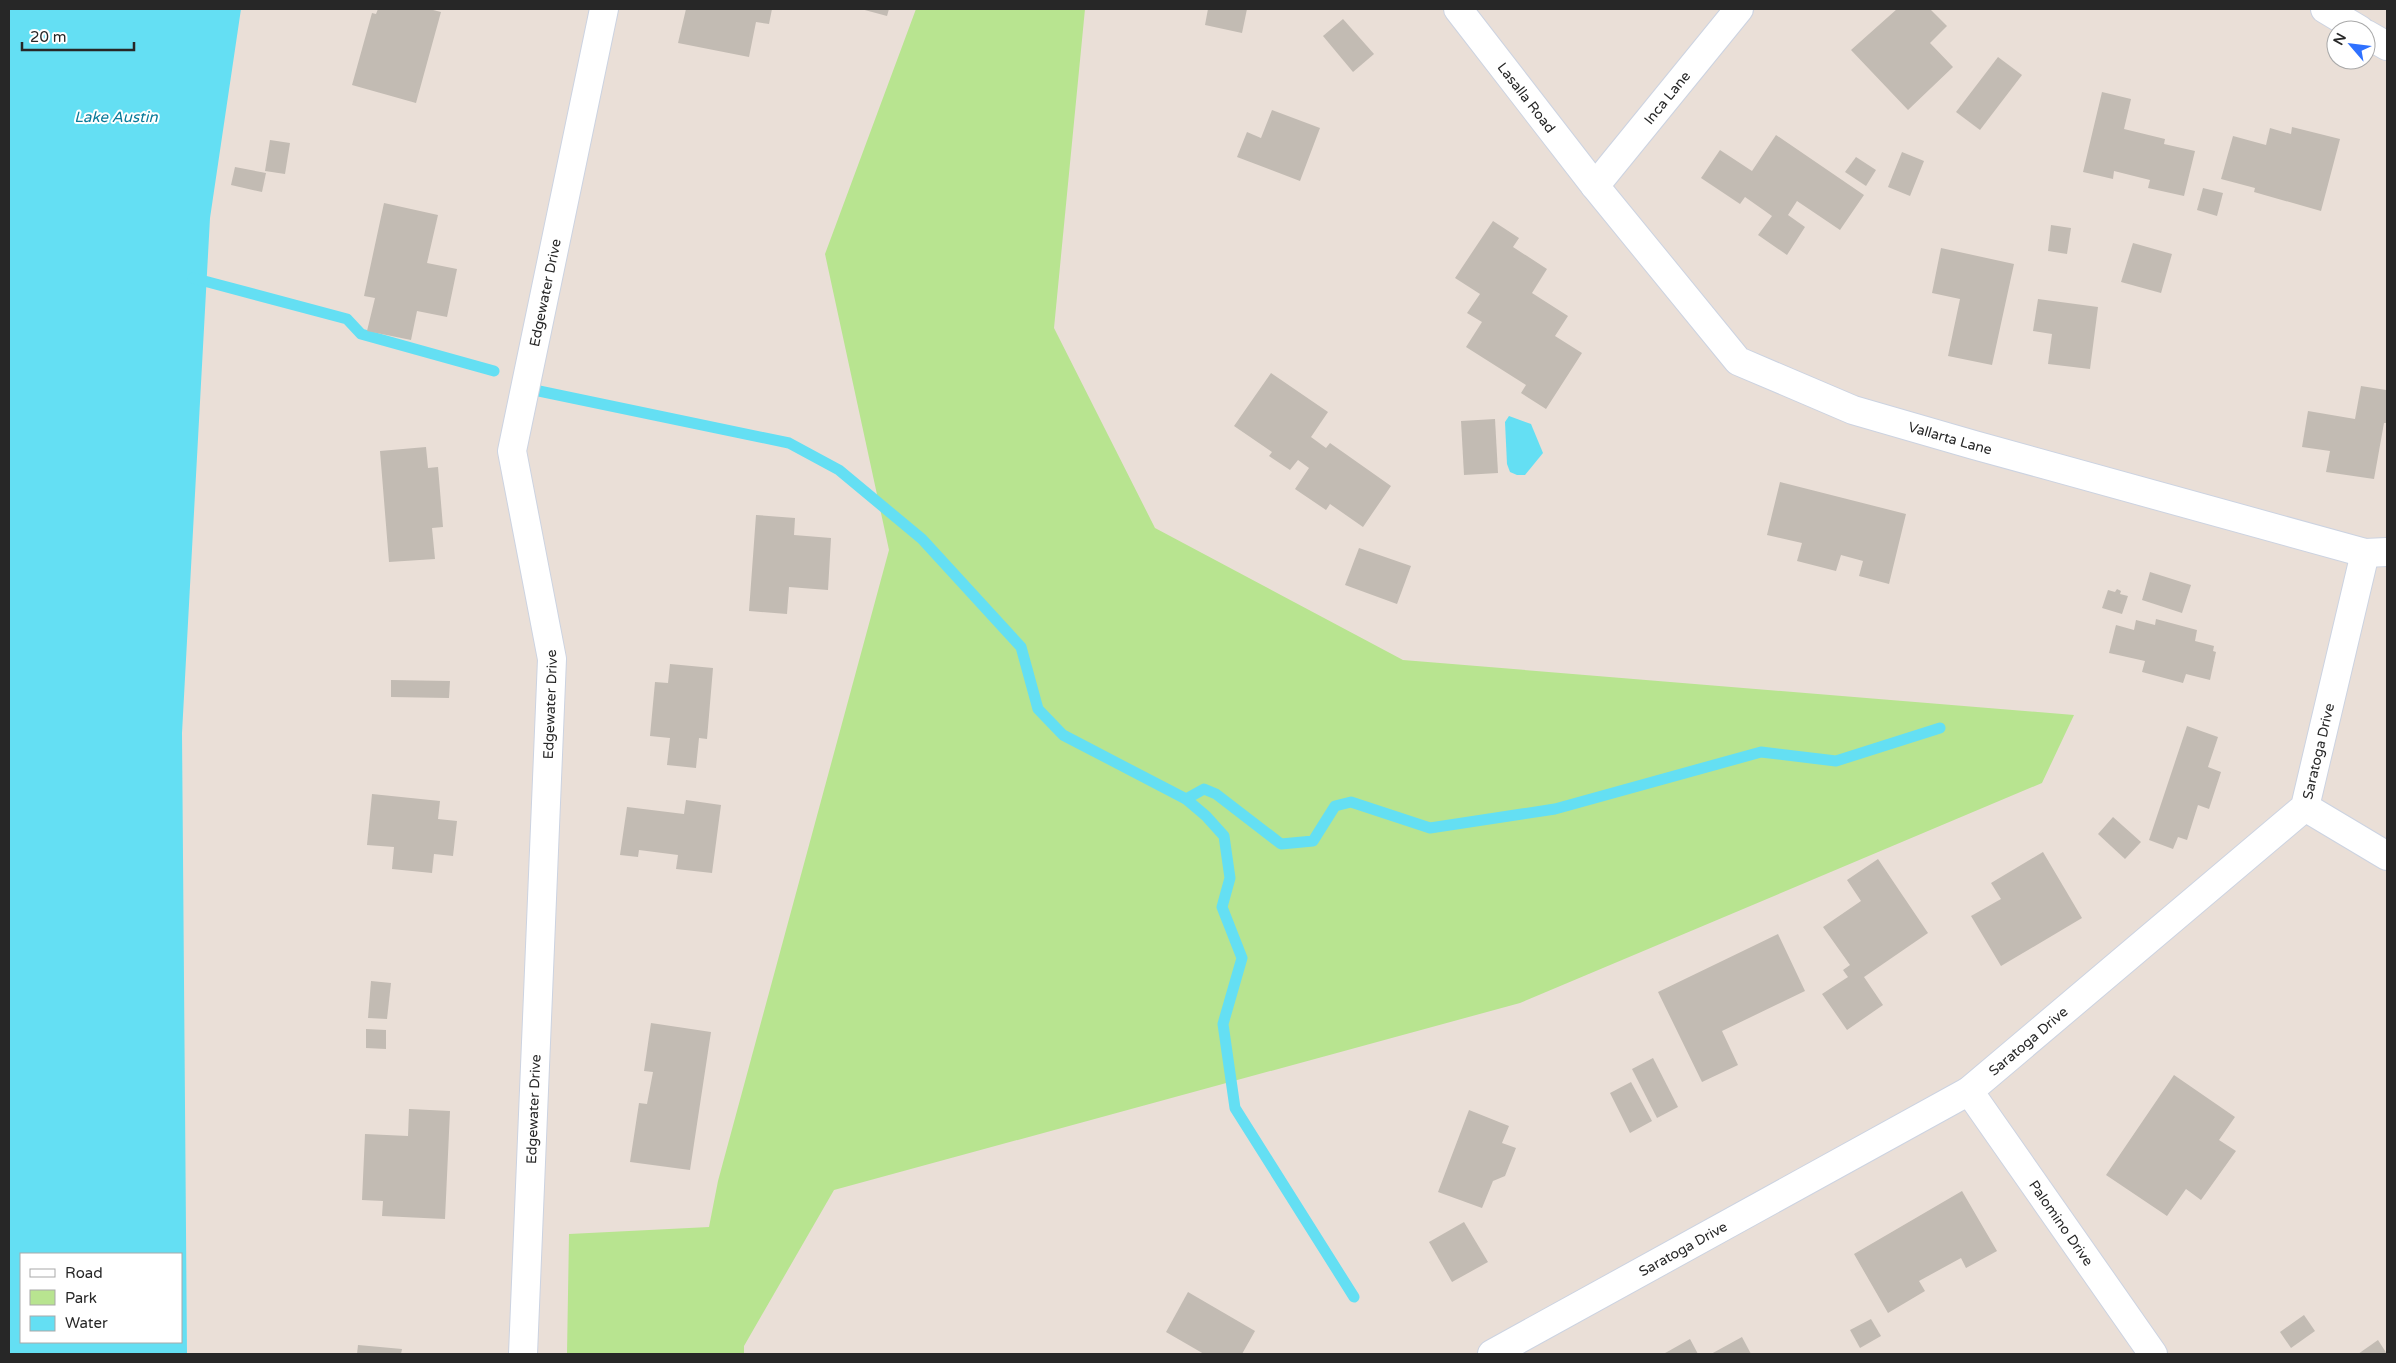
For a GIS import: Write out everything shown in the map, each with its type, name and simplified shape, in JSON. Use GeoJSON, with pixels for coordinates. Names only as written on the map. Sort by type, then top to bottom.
{"type":"FeatureCollection","features":[{"type":"Feature","properties":{"kind":"street","name":"Edgewater Drive"},"geometry":{"type":"LineString","coordinates":[[523,1354],[552,659],[512,451],[604,9]]}},
{"type":"Feature","properties":{"kind":"street","name":"Lasalla Road"},"geometry":{"type":"LineString","coordinates":[[1458,9],[1596,186]]}},
{"type":"Feature","properties":{"kind":"street","name":"Inca Lane"},"geometry":{"type":"LineString","coordinates":[[1596,186],[1739,9]]}},
{"type":"Feature","properties":{"kind":"street"},"geometry":{"type":"LineString","coordinates":[[2325,9],[2343,20]]}},
{"type":"Feature","properties":{"kind":"street"},"geometry":{"type":"LineString","coordinates":[[2376,40],[2387,46]]}},
{"type":"Feature","properties":{"kind":"street","name":"Vallarta Lane"},"geometry":{"type":"LineString","coordinates":[[1596,186],[1738,361],[1853,410],[1974,446],[2376,553]]}},
{"type":"Feature","properties":{"kind":"street","name":"Saratoga Drive"},"geometry":{"type":"LineString","coordinates":[[1492,1354],[1969,1092],[2305,807],[2376,553]]}},
{"type":"Feature","properties":{"kind":"street"},"geometry":{"type":"LineString","coordinates":[[2305,807],[2387,856]]}},
{"type":"Feature","properties":{"kind":"street","name":"Palomino Drive"},"geometry":{"type":"LineString","coordinates":[[1969,1092],[2153,1354]]}},
{"type":"Feature","properties":{"kind":"green space"},"geometry":{"type":"Polygon","coordinates":[[[916,9],[1085,9],[1054,328],[1155,528],[1403,660],[2074,715],[2042,783],[1520,1003],[834,1190],[744,1346],[744,1354],[567,1354],[569,1234],[709,1227],[718,1181],[889,550],[825,254],[916,9]]]}},
{"type":"Feature","properties":{"kind":"water","name":"Lake Austin"},"geometry":{"type":"Polygon","coordinates":[[[9,9],[241,9],[210,218],[182,733],[187,1354],[9,1354],[9,9]]]}},
{"type":"Feature","properties":{"kind":"water"},"geometry":{"type":"Polygon","coordinates":[[[1509,416],[1531,424],[1543,453],[1525,475],[1517,475],[1510,472],[1507,464],[1505,422],[1509,416]]]}},
{"type":"Feature","properties":{"kind":"building"},"geometry":{"type":"Polygon","coordinates":[[[378,9],[429,9],[441,12],[416,103],[352,85],[372,13],[376,14],[378,9]]]}},
{"type":"Feature","properties":{"kind":"building"},"geometry":{"type":"Polygon","coordinates":[[[686,9],[772,9],[769,24],[756,22],[749,57],[678,43],[686,9]]]}},
{"type":"Feature","properties":{"kind":"building"},"geometry":{"type":"Polygon","coordinates":[[[861,9],[889,9],[887,16],[861,9]]]}},
{"type":"Feature","properties":{"kind":"building"},"geometry":{"type":"Polygon","coordinates":[[[1208,9],[1247,9],[1242,33],[1205,25],[1208,9]]]}},
{"type":"Feature","properties":{"kind":"building"},"geometry":{"type":"Polygon","coordinates":[[[1897,9],[1930,9],[1947,26],[1930,43],[1953,67],[1908,110],[1851,50],[1897,9]]]}},
{"type":"Feature","properties":{"kind":"building"},"geometry":{"type":"Polygon","coordinates":[[[1343,19],[1374,54],[1353,72],[1323,36],[1343,19]]]}},
{"type":"Feature","properties":{"kind":"building"},"geometry":{"type":"Polygon","coordinates":[[[1998,57],[2022,75],[1980,130],[1956,112],[1998,57]]]}},
{"type":"Feature","properties":{"kind":"building"},"geometry":{"type":"Polygon","coordinates":[[[2102,92],[2131,99],[2124,129],[2165,139],[2164,144],[2195,151],[2184,196],[2148,188],[2150,180],[2114,171],[2113,179],[2083,172],[2102,92]]]}},
{"type":"Feature","properties":{"kind":"building"},"geometry":{"type":"Polygon","coordinates":[[[1272,110],[1320,128],[1300,181],[1237,157],[1247,132],[1261,138],[1272,110]]]}},
{"type":"Feature","properties":{"kind":"building"},"geometry":{"type":"Polygon","coordinates":[[[2292,127],[2340,139],[2321,211],[2254,192],[2255,188],[2221,179],[2233,136],[2266,145],[2270,128],[2291,134],[2292,127]]]}},
{"type":"Feature","properties":{"kind":"building"},"geometry":{"type":"Polygon","coordinates":[[[1776,135],[1864,195],[1840,230],[1797,201],[1788,215],[1805,227],[1787,255],[1758,235],[1772,216],[1745,197],[1740,204],[1701,178],[1720,150],[1752,171],[1776,135]]]}},
{"type":"Feature","properties":{"kind":"building"},"geometry":{"type":"Polygon","coordinates":[[[270,140],[290,143],[285,174],[265,171],[270,140]]]}},
{"type":"Feature","properties":{"kind":"building"},"geometry":{"type":"Polygon","coordinates":[[[1902,152],[1924,161],[1910,196],[1888,187],[1902,152]]]}},
{"type":"Feature","properties":{"kind":"building"},"geometry":{"type":"Polygon","coordinates":[[[1856,157],[1876,170],[1866,186],[1845,172],[1856,157]]]}},
{"type":"Feature","properties":{"kind":"building"},"geometry":{"type":"Polygon","coordinates":[[[235,167],[266,173],[262,192],[231,185],[235,167]]]}},
{"type":"Feature","properties":{"kind":"building"},"geometry":{"type":"Polygon","coordinates":[[[2203,188],[2223,193],[2217,216],[2197,210],[2203,188]]]}},
{"type":"Feature","properties":{"kind":"building"},"geometry":{"type":"Polygon","coordinates":[[[384,203],[438,215],[427,263],[457,269],[447,317],[417,311],[411,340],[367,331],[375,298],[364,296],[384,203]]]}},
{"type":"Feature","properties":{"kind":"building"},"geometry":{"type":"Polygon","coordinates":[[[1493,221],[1519,238],[1513,247],[1547,269],[1532,293],[1568,316],[1555,336],[1582,353],[1546,409],[1521,393],[1526,385],[1466,347],[1482,322],[1467,313],[1480,294],[1455,278],[1493,221]]]}},
{"type":"Feature","properties":{"kind":"building"},"geometry":{"type":"Polygon","coordinates":[[[2051,225],[2071,228],[2067,254],[2048,251],[2051,225]]]}},
{"type":"Feature","properties":{"kind":"building"},"geometry":{"type":"Polygon","coordinates":[[[2133,243],[2172,254],[2161,293],[2121,282],[2133,243]]]}},
{"type":"Feature","properties":{"kind":"building"},"geometry":{"type":"Polygon","coordinates":[[[1941,248],[2014,264],[1992,365],[1948,356],[1960,299],[1932,293],[1941,248]]]}},
{"type":"Feature","properties":{"kind":"building"},"geometry":{"type":"Polygon","coordinates":[[[2038,299],[2098,307],[2090,369],[2048,364],[2052,334],[2033,331],[2038,299]]]}},
{"type":"Feature","properties":{"kind":"building"},"geometry":{"type":"Polygon","coordinates":[[[1271,373],[1328,412],[1311,437],[1326,448],[1330,443],[1391,486],[1363,527],[1330,504],[1326,510],[1295,489],[1309,468],[1298,460],[1290,470],[1269,456],[1272,452],[1234,426],[1271,373]]]}},
{"type":"Feature","properties":{"kind":"building"},"geometry":{"type":"Polygon","coordinates":[[[2361,386],[2386,390],[2387,386],[2387,423],[2384,423],[2374,479],[2326,472],[2330,451],[2302,447],[2308,411],[2355,419],[2361,386]]]}},
{"type":"Feature","properties":{"kind":"building"},"geometry":{"type":"Polygon","coordinates":[[[1495,419],[1498,473],[1464,475],[1461,421],[1495,419]]]}},
{"type":"Feature","properties":{"kind":"building"},"geometry":{"type":"Polygon","coordinates":[[[426,447],[428,468],[438,467],[443,527],[432,528],[435,559],[389,562],[380,451],[426,447]]]}},
{"type":"Feature","properties":{"kind":"building"},"geometry":{"type":"Polygon","coordinates":[[[1780,482],[1906,514],[1889,584],[1859,576],[1863,561],[1841,555],[1836,571],[1797,561],[1802,543],[1767,535],[1780,482]]]}},
{"type":"Feature","properties":{"kind":"building"},"geometry":{"type":"Polygon","coordinates":[[[756,515],[795,518],[794,535],[831,538],[828,590],[789,587],[787,614],[749,611],[756,515]]]}},
{"type":"Feature","properties":{"kind":"building"},"geometry":{"type":"Polygon","coordinates":[[[1359,548],[1411,566],[1397,604],[1345,585],[1359,548]]]}},
{"type":"Feature","properties":{"kind":"building"},"geometry":{"type":"Polygon","coordinates":[[[2150,572],[2191,585],[2182,613],[2142,600],[2150,572]]]}},
{"type":"Feature","properties":{"kind":"building"},"geometry":{"type":"Polygon","coordinates":[[[2117,589],[2121,591],[2120,594],[2128,596],[2122,614],[2102,608],[2108,590],[2115,592],[2117,589]]]}},
{"type":"Feature","properties":{"kind":"building"},"geometry":{"type":"Polygon","coordinates":[[[2156,619],[2197,630],[2195,641],[2214,646],[2213,651],[2216,652],[2210,680],[2186,674],[2183,683],[2142,672],[2145,661],[2109,653],[2116,625],[2134,630],[2136,620],[2155,625],[2156,619]]]}},
{"type":"Feature","properties":{"kind":"building"},"geometry":{"type":"Polygon","coordinates":[[[670,664],[713,668],[707,739],[699,738],[696,768],[667,765],[670,738],[650,736],[655,682],[668,683],[670,664]]]}},
{"type":"Feature","properties":{"kind":"building"},"geometry":{"type":"Polygon","coordinates":[[[391,680],[450,681],[449,698],[391,697],[391,680]]]}},
{"type":"Feature","properties":{"kind":"building"},"geometry":{"type":"Polygon","coordinates":[[[2187,726],[2218,737],[2208,767],[2221,772],[2209,809],[2198,805],[2187,840],[2178,837],[2173,849],[2149,840],[2187,726]]]}},
{"type":"Feature","properties":{"kind":"building"},"geometry":{"type":"Polygon","coordinates":[[[372,794],[440,801],[438,819],[457,821],[453,856],[434,854],[432,873],[392,869],[394,847],[367,845],[372,794]]]}},
{"type":"Feature","properties":{"kind":"building"},"geometry":{"type":"Polygon","coordinates":[[[686,800],[721,805],[712,873],[676,869],[678,855],[639,850],[638,857],[620,855],[627,807],[684,814],[686,800]]]}},
{"type":"Feature","properties":{"kind":"building"},"geometry":{"type":"Polygon","coordinates":[[[2113,817],[2141,842],[2125,859],[2098,834],[2113,817]]]}},
{"type":"Feature","properties":{"kind":"building"},"geometry":{"type":"Polygon","coordinates":[[[2043,852],[2082,918],[2001,966],[1971,916],[2001,899],[1991,883],[2043,852]]]}},
{"type":"Feature","properties":{"kind":"building"},"geometry":{"type":"Polygon","coordinates":[[[1878,859],[1928,933],[1864,977],[1883,1005],[1847,1030],[1822,994],[1848,977],[1843,970],[1850,965],[1823,927],[1861,901],[1847,880],[1878,859]]]}},
{"type":"Feature","properties":{"kind":"building"},"geometry":{"type":"Polygon","coordinates":[[[1778,934],[1805,991],[1722,1031],[1738,1065],[1702,1082],[1658,992],[1778,934]]]}},
{"type":"Feature","properties":{"kind":"building"},"geometry":{"type":"Polygon","coordinates":[[[371,981],[391,983],[387,1019],[368,1018],[371,981]]]}},
{"type":"Feature","properties":{"kind":"building"},"geometry":{"type":"Polygon","coordinates":[[[651,1023],[711,1032],[690,1170],[630,1162],[639,1103],[647,1104],[653,1072],[644,1071],[651,1023]]]}},
{"type":"Feature","properties":{"kind":"building"},"geometry":{"type":"Polygon","coordinates":[[[366,1029],[386,1030],[386,1049],[366,1048],[366,1029]]]}},
{"type":"Feature","properties":{"kind":"building"},"geometry":{"type":"Polygon","coordinates":[[[1653,1058],[1678,1107],[1657,1118],[1632,1069],[1653,1058]]]}},
{"type":"Feature","properties":{"kind":"building"},"geometry":{"type":"Polygon","coordinates":[[[2174,1075],[2235,1117],[2219,1140],[2236,1151],[2201,1200],[2186,1189],[2167,1216],[2106,1175],[2174,1075]]]}},
{"type":"Feature","properties":{"kind":"building"},"geometry":{"type":"Polygon","coordinates":[[[1631,1082],[1652,1121],[1630,1133],[1610,1093],[1631,1082]]]}},
{"type":"Feature","properties":{"kind":"building"},"geometry":{"type":"Polygon","coordinates":[[[409,1109],[450,1111],[445,1219],[382,1216],[383,1201],[362,1200],[365,1134],[408,1136],[409,1109]]]}},
{"type":"Feature","properties":{"kind":"building"},"geometry":{"type":"Polygon","coordinates":[[[1469,1110],[1509,1126],[1502,1143],[1516,1148],[1505,1176],[1493,1181],[1482,1208],[1438,1192],[1469,1110]]]}},
{"type":"Feature","properties":{"kind":"building"},"geometry":{"type":"Polygon","coordinates":[[[1962,1191],[1997,1251],[1966,1268],[1961,1258],[1919,1281],[1925,1291],[1888,1313],[1854,1254],[1962,1191]]]}},
{"type":"Feature","properties":{"kind":"building"},"geometry":{"type":"Polygon","coordinates":[[[1464,1222],[1488,1262],[1452,1282],[1429,1242],[1464,1222]]]}},
{"type":"Feature","properties":{"kind":"building"},"geometry":{"type":"Polygon","coordinates":[[[1188,1292],[1255,1331],[1242,1354],[1204,1354],[1166,1332],[1188,1292]]]}},
{"type":"Feature","properties":{"kind":"building"},"geometry":{"type":"Polygon","coordinates":[[[2304,1315],[2315,1331],[2291,1348],[2280,1332],[2304,1315]]]}},
{"type":"Feature","properties":{"kind":"building"},"geometry":{"type":"Polygon","coordinates":[[[1871,1319],[1881,1336],[1860,1348],[1850,1330],[1871,1319]]]}},
{"type":"Feature","properties":{"kind":"building"},"geometry":{"type":"Polygon","coordinates":[[[1742,1337],[1751,1354],[1711,1354],[1742,1337]]]}},
{"type":"Feature","properties":{"kind":"building"},"geometry":{"type":"Polygon","coordinates":[[[1690,1339],[1698,1354],[1663,1354],[1667,1352],[1690,1339]]]}},
{"type":"Feature","properties":{"kind":"building"},"geometry":{"type":"Polygon","coordinates":[[[2378,1340],[2387,1354],[2358,1354],[2378,1340]]]}},
{"type":"Feature","properties":{"kind":"building"},"geometry":{"type":"Polygon","coordinates":[[[358,1345],[402,1349],[401,1354],[357,1354],[358,1345]]]}},
{"type":"Feature","properties":{"kind":"waterway"},"geometry":{"type":"LineString","coordinates":[[193,278],[347,319],[361,334],[494,371]]}},
{"type":"Feature","properties":{"kind":"waterway"},"geometry":{"type":"LineString","coordinates":[[539,391],[789,443],[839,470],[922,539],[1021,647],[1038,709],[1063,735],[1186,799],[1204,789],[1216,794],[1281,844],[1313,841],[1335,806],[1351,802],[1430,828],[1555,809],[1761,752],[1836,761],[1940,728]]}},
{"type":"Feature","properties":{"kind":"waterway"},"geometry":{"type":"LineString","coordinates":[[1186,799],[1206,816],[1224,836],[1230,878],[1222,907],[1242,958],[1223,1024],[1235,1108],[1354,1297]]}}]}
